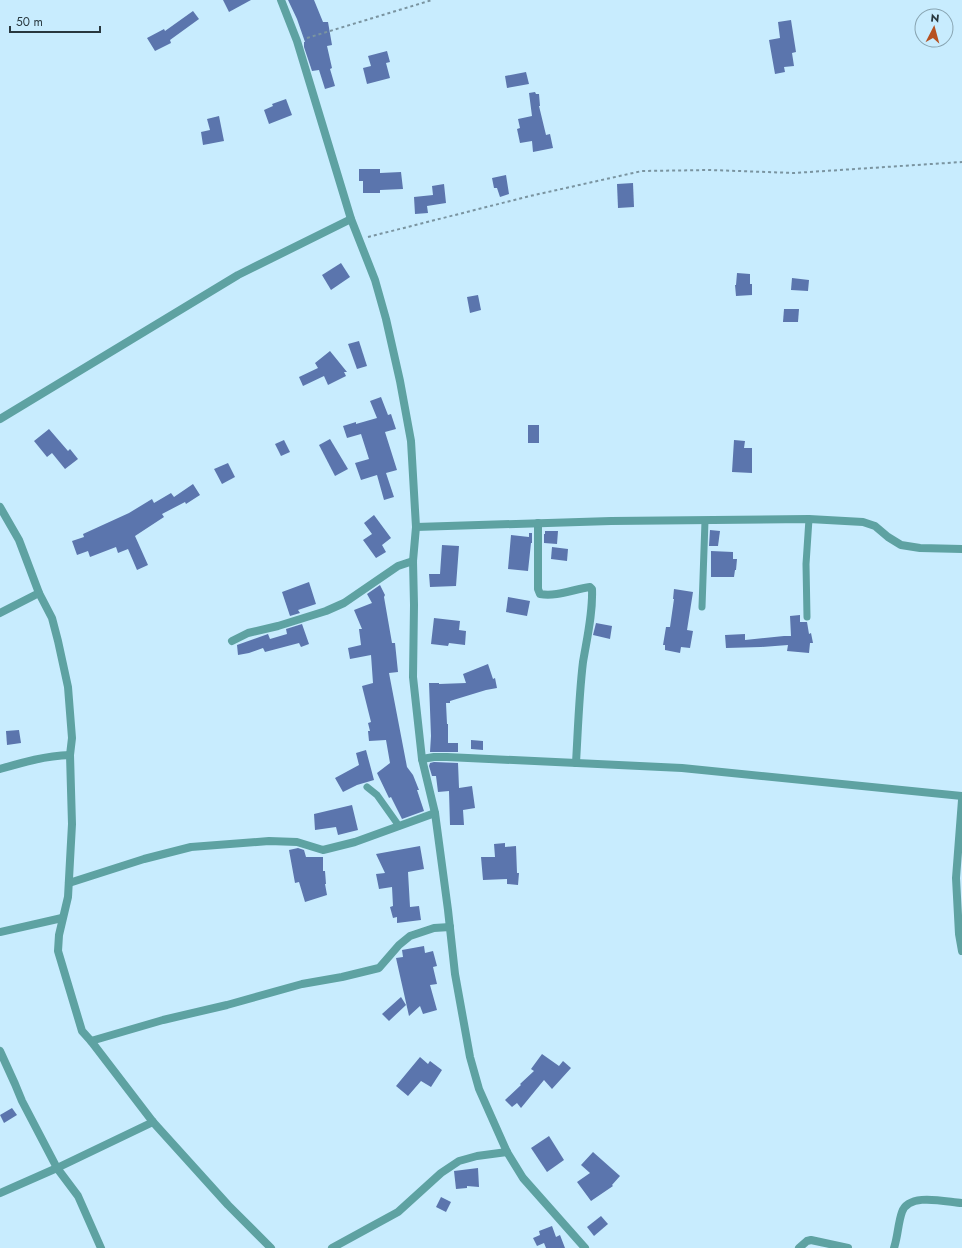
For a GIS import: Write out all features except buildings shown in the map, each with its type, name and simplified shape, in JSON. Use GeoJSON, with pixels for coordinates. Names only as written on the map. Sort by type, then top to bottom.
{"type":"FeatureCollection","features":[{"type":"Feature","properties":{"kind":"street"},"geometry":{"type":"LineString","coordinates":[[281,0],[297,41],[351,219],[375,280],[386,319],[400,381],[411,441],[416,527],[413,561],[413,677],[422,759],[435,813],[455,974],[470,1057],[479,1089],[507,1152],[523,1178],[584,1248]]}},
{"type":"Feature","properties":{"kind":"street"},"geometry":{"type":"LineString","coordinates":[[0,419],[238,275],[351,219]]}},
{"type":"Feature","properties":{"kind":"street"},"geometry":{"type":"LineString","coordinates":[[0,507],[19,540],[39,593],[52,618],[68,687],[72,738],[70,755],[72,824],[68,897],[59,934],[58,951],[82,1031],[153,1122],[228,1205],[271,1248]]}},
{"type":"Feature","properties":{"kind":"street"},"geometry":{"type":"LineString","coordinates":[[416,527],[538,523],[705,521],[809,520],[863,522],[875,526],[888,537],[901,545],[920,548],[962,549]]}},
{"type":"Feature","properties":{"kind":"street"},"geometry":{"type":"LineString","coordinates":[[538,523],[538,588],[540,594],[545,595],[569,592],[590,587],[592,589],[579,704],[576,763]]}},
{"type":"Feature","properties":{"kind":"street"},"geometry":{"type":"LineString","coordinates":[[232,641],[248,633],[278,626],[338,606],[398,566],[413,561]]}},
{"type":"Feature","properties":{"kind":"street"},"geometry":{"type":"LineString","coordinates":[[0,613],[39,593]]}},
{"type":"Feature","properties":{"kind":"street"},"geometry":{"type":"LineString","coordinates":[[0,769],[32,759],[70,755]]}},
{"type":"Feature","properties":{"kind":"street"},"geometry":{"type":"LineString","coordinates":[[422,759],[447,757],[682,768],[962,796]]}},
{"type":"Feature","properties":{"kind":"street"},"geometry":{"type":"LineString","coordinates":[[962,800],[956,878],[959,934],[962,951]]}},
{"type":"Feature","properties":{"kind":"street"},"geometry":{"type":"LineString","coordinates":[[69,883],[144,859],[191,847],[268,841],[297,842],[323,850],[355,842],[435,813]]}},
{"type":"Feature","properties":{"kind":"street"},"geometry":{"type":"LineString","coordinates":[[0,932],[62,918]]}},
{"type":"Feature","properties":{"kind":"street"},"geometry":{"type":"LineString","coordinates":[[91,1041],[163,1020],[227,1005],[302,984],[342,978],[379,968],[399,945],[410,936],[434,928],[450,927]]}},
{"type":"Feature","properties":{"kind":"street"},"geometry":{"type":"LineString","coordinates":[[0,1051],[22,1101],[57,1168],[78,1196],[101,1248]]}},
{"type":"Feature","properties":{"kind":"street"},"geometry":{"type":"LineString","coordinates":[[0,1193],[57,1168],[153,1122]]}},
{"type":"Feature","properties":{"kind":"street"},"geometry":{"type":"LineString","coordinates":[[332,1248],[398,1212],[441,1173],[459,1161],[477,1156],[507,1152]]}},
{"type":"Feature","properties":{"kind":"street"},"geometry":{"type":"LineString","coordinates":[[894,1248],[905,1205],[917,1200],[962,1203]]}},
{"type":"Feature","properties":{"kind":"street"},"geometry":{"type":"LineString","coordinates":[[799,1248],[806,1241],[811,1240],[848,1248]]}},
{"type":"Feature","properties":{"kind":"lane"},"geometry":{"type":"LineString","coordinates":[[807,617],[806,564],[809,520]]}},
{"type":"Feature","properties":{"kind":"lane"},"geometry":{"type":"LineString","coordinates":[[702,607],[705,521]]}},
{"type":"Feature","properties":{"kind":"lane"},"geometry":{"type":"LineString","coordinates":[[367,787],[377,795],[399,826]]}},
{"type":"Feature","properties":{"kind":"path"},"geometry":{"type":"LineString","coordinates":[[297,41],[432,0]]}},
{"type":"Feature","properties":{"kind":"path"},"geometry":{"type":"LineString","coordinates":[[359,239],[530,196],[642,171],[710,170],[794,173],[962,162]]}}]}
